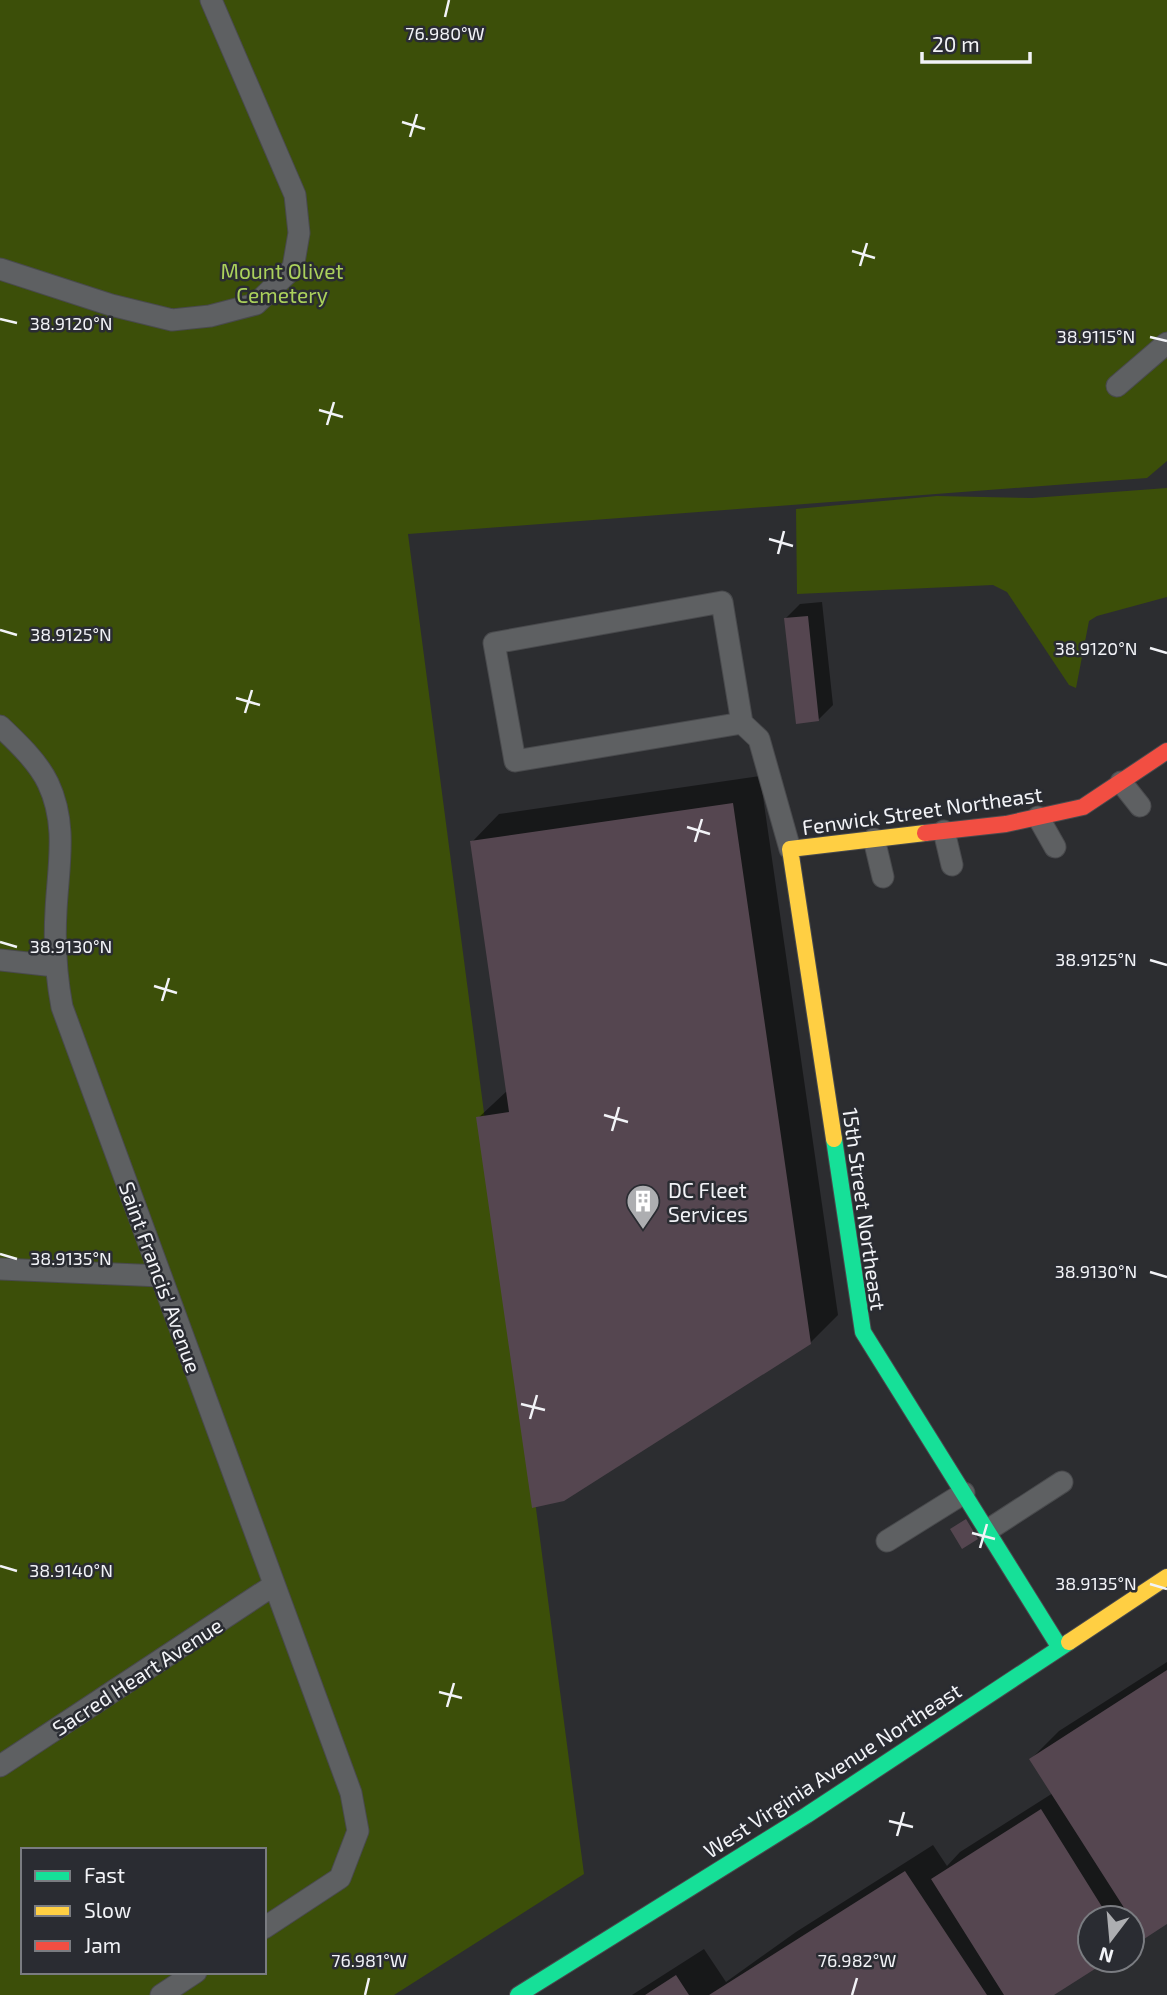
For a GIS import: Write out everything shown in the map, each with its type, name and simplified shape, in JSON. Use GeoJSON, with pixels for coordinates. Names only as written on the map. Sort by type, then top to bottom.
{"type":"FeatureCollection","features":[{"type":"Feature","properties":{"kind":"street","name":"Fenwick Street Northeast"},"geometry":{"type":"LineString","coordinates":[[790,849],[944,831],[1038,817],[1083,807],[1167,751]]}},
{"type":"Feature","properties":{"kind":"street","name":"15th Street Northeast"},"geometry":{"type":"LineString","coordinates":[[790,849],[863,1332],[1060,1648]]}},
{"type":"Feature","properties":{"kind":"street","name":"West Virginia Avenue Northeast"},"geometry":{"type":"LineString","coordinates":[[518,1995],[807,1815],[1167,1577]]}},
{"type":"Feature","properties":{"kind":"lane"},"geometry":{"type":"LineString","coordinates":[[0,269],[111,305],[173,320],[210,316],[256,304],[293,268],[299,233],[295,195],[211,0]]}},
{"type":"Feature","properties":{"kind":"lane"},"geometry":{"type":"LineString","coordinates":[[1117,386],[1167,343]]}},
{"type":"Feature","properties":{"kind":"lane"},"geometry":{"type":"LineString","coordinates":[[742,723],[515,761],[494,643],[722,602],[742,723],[759,739],[790,849]]}},
{"type":"Feature","properties":{"kind":"lane","name":"Saint Francis' Avenue"},"geometry":{"type":"LineString","coordinates":[[0,726],[17,742],[48,782],[59,816],[61,854],[55,966],[62,1007],[351,1793],[358,1831],[340,1878],[266,1927]]}},
{"type":"Feature","properties":{"kind":"lane"},"geometry":{"type":"LineString","coordinates":[[1121,782],[1140,806]]}},
{"type":"Feature","properties":{"kind":"lane"},"geometry":{"type":"LineString","coordinates":[[1038,817],[1055,847]]}},
{"type":"Feature","properties":{"kind":"lane"},"geometry":{"type":"LineString","coordinates":[[944,831],[952,865]]}},
{"type":"Feature","properties":{"kind":"lane"},"geometry":{"type":"LineString","coordinates":[[874,839],[883,877]]}},
{"type":"Feature","properties":{"kind":"lane"},"geometry":{"type":"LineString","coordinates":[[0,960],[55,966]]}},
{"type":"Feature","properties":{"kind":"lane"},"geometry":{"type":"LineString","coordinates":[[0,1269],[161,1276]]}},
{"type":"Feature","properties":{"kind":"lane"},"geometry":{"type":"LineString","coordinates":[[988,1530],[1062,1482]]}},
{"type":"Feature","properties":{"kind":"lane"},"geometry":{"type":"LineString","coordinates":[[887,1541],[964,1493]]}},
{"type":"Feature","properties":{"kind":"lane","name":"Sacred Heart Avenue"},"geometry":{"type":"LineString","coordinates":[[0,1766],[275,1585]]}},
{"type":"Feature","properties":{"kind":"lane"},"geometry":{"type":"LineString","coordinates":[[161,1995],[193,1974]]}},
{"type":"Feature","properties":{"kind":"green space","name":"Mount Olivet Cemetery"},"geometry":{"type":"Polygon","coordinates":[[[0,0],[1167,0],[1167,461],[1147,478],[408,534],[584,1874],[394,1995],[0,1995],[0,0]]]}},
{"type":"Feature","properties":{"kind":"green space"},"geometry":{"type":"Polygon","coordinates":[[[1167,488],[1167,597],[1097,616],[1089,621],[1076,688],[1069,685],[1007,592],[993,585],[797,594],[796,509],[937,496],[1032,498],[1167,488]]]}},
{"type":"Feature","properties":{"kind":"building"},"geometry":{"type":"Polygon","coordinates":[[[808,616],[819,721],[796,724],[784,618],[808,616]]]}},
{"type":"Feature","properties":{"kind":"building"},"geometry":{"type":"Polygon","coordinates":[[[733,803],[811,1344],[564,1501],[532,1508],[476,1117],[509,1112],[470,841],[733,803]]]}},
{"type":"Feature","properties":{"kind":"building"},"geometry":{"type":"Polygon","coordinates":[[[966,1519],[978,1539],[962,1549],[950,1529],[966,1519]]]}},
{"type":"Feature","properties":{"kind":"building"},"geometry":{"type":"Polygon","coordinates":[[[1167,1670],[1167,1924],[1146,1938],[1146,1904],[1122,1904],[1029,1759],[1167,1670]]]}},
{"type":"Feature","properties":{"kind":"building"},"geometry":{"type":"Polygon","coordinates":[[[1041,1809],[1100,1904],[1076,1904],[1076,1974],[1087,1974],[1054,1995],[1004,1995],[931,1879],[1041,1809]]]}},
{"type":"Feature","properties":{"kind":"building"},"geometry":{"type":"Polygon","coordinates":[[[905,1871],[987,1995],[709,1995],[766,1959],[905,1871]]]}},
{"type":"Feature","properties":{"kind":"building"},"geometry":{"type":"Polygon","coordinates":[[[676,1975],[689,1995],[645,1995],[676,1975]]]}},
{"type":"Feature","properties":{"kind":"traffic: fast"},"geometry":{"type":"LineString","coordinates":[[834,1139],[863,1332],[1060,1648]]}},
{"type":"Feature","properties":{"kind":"traffic: fast"},"geometry":{"type":"LineString","coordinates":[[518,1995],[807,1815],[1069,1642]]}},
{"type":"Feature","properties":{"kind":"traffic: slow"},"geometry":{"type":"LineString","coordinates":[[834,1139],[790,849],[925,833]]}},
{"type":"Feature","properties":{"kind":"traffic: slow"},"geometry":{"type":"LineString","coordinates":[[1069,1642],[1167,1577]]}},
{"type":"Feature","properties":{"kind":"traffic: jam"},"geometry":{"type":"LineString","coordinates":[[925,833],[1006,824],[1083,807],[1167,751]]}},
{"type":"Feature","properties":{"kind":"place","name":"DC Fleet Services"},"geometry":{"type":"Point","coordinates":[643,1231]}}]}
